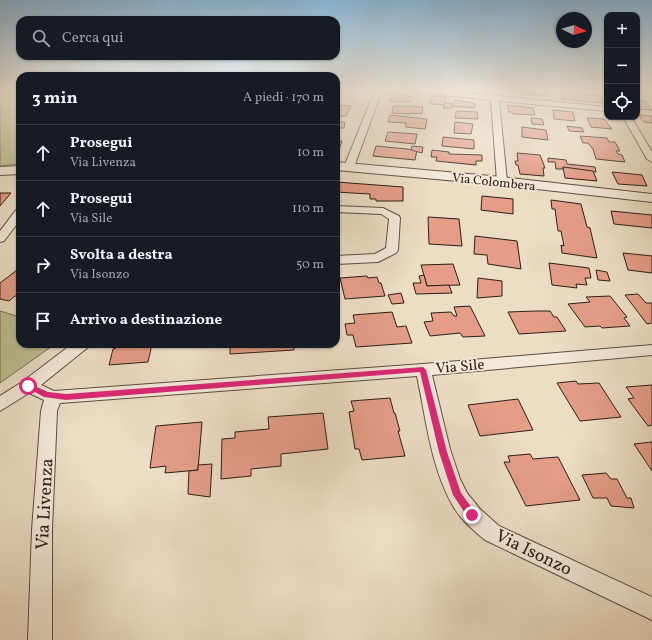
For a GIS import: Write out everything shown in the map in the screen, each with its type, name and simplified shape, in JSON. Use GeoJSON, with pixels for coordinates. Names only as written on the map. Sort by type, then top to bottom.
{"type":"FeatureCollection","features":[{"type":"Feature","properties":{"kind":"street"},"geometry":{"type":"LineString","coordinates":[[350,167],[368,120]]}},
{"type":"Feature","properties":{"kind":"street"},"geometry":{"type":"LineString","coordinates":[[497,120],[502,181]]}},
{"type":"Feature","properties":{"kind":"street"},"geometry":{"type":"LineString","coordinates":[[629,120],[652,159]]}},
{"type":"Feature","properties":{"kind":"street","name":"Via Colombera"},"geometry":{"type":"LineString","coordinates":[[340,166],[502,181],[652,198]]}},
{"type":"Feature","properties":{"kind":"street"},"geometry":{"type":"LineString","coordinates":[[0,171],[16,170]]}},
{"type":"Feature","properties":{"kind":"street"},"geometry":{"type":"LineString","coordinates":[[340,209],[383,211],[395,218],[392,250],[378,258],[340,260]]}},
{"type":"Feature","properties":{"kind":"street"},"geometry":{"type":"LineString","coordinates":[[0,239],[16,217]]}},
{"type":"Feature","properties":{"kind":"street"},"geometry":{"type":"LineString","coordinates":[[0,404],[28,386],[77,348]]}},
{"type":"Feature","properties":{"kind":"street","name":"Via Sile"},"geometry":{"type":"LineString","coordinates":[[53,397],[423,370],[652,350]]}},
{"type":"Feature","properties":{"kind":"street","name":"Via Isonzo"},"geometry":{"type":"LineString","coordinates":[[423,370],[443,452],[450,474],[458,495],[472,515],[492,533],[652,609]]}},
{"type":"Feature","properties":{"kind":"street"},"geometry":{"type":"LineString","coordinates":[[28,386],[53,397]]}},
{"type":"Feature","properties":{"kind":"street","name":"Via Livenza"},"geometry":{"type":"LineString","coordinates":[[40,640],[42,530],[49,411],[53,397]]}},
{"type":"Feature","properties":{"kind":"green space"},"geometry":{"type":"Polygon","coordinates":[[[0,120],[16,120],[16,164],[0,166],[0,120]]]}},
{"type":"Feature","properties":{"kind":"green space"},"geometry":{"type":"Polygon","coordinates":[[[0,311],[16,316],[16,348],[49,348],[0,383],[0,311]]]}},
{"type":"Feature","properties":{"kind":"building"},"geometry":{"type":"Polygon","coordinates":[[[389,120],[427,120],[425,129],[406,127],[406,123],[388,122],[389,120]]]}},
{"type":"Feature","properties":{"kind":"building"},"geometry":{"type":"Polygon","coordinates":[[[531,120],[542,120],[544,125],[532,124],[531,120]]]}},
{"type":"Feature","properties":{"kind":"building"},"geometry":{"type":"Polygon","coordinates":[[[588,120],[605,120],[612,129],[591,127],[588,120]]]}},
{"type":"Feature","properties":{"kind":"building"},"geometry":{"type":"Polygon","coordinates":[[[642,120],[652,120],[652,123],[644,122],[642,120]]]}},
{"type":"Feature","properties":{"kind":"building"},"geometry":{"type":"Polygon","coordinates":[[[340,122],[345,122],[344,128],[340,128],[340,122]]]}},
{"type":"Feature","properties":{"kind":"building"},"geometry":{"type":"Polygon","coordinates":[[[455,122],[473,124],[471,134],[454,133],[455,122]]]}},
{"type":"Feature","properties":{"kind":"building"},"geometry":{"type":"Polygon","coordinates":[[[567,126],[582,128],[584,132],[569,131],[567,126]]]}},
{"type":"Feature","properties":{"kind":"building"},"geometry":{"type":"Polygon","coordinates":[[[522,127],[546,130],[548,140],[522,137],[522,127]]]}},
{"type":"Feature","properties":{"kind":"building"},"geometry":{"type":"Polygon","coordinates":[[[388,132],[417,134],[415,144],[385,141],[388,132]]]}},
{"type":"Feature","properties":{"kind":"building"},"geometry":{"type":"Polygon","coordinates":[[[580,136],[607,138],[609,142],[615,142],[620,151],[616,151],[618,154],[622,155],[625,162],[596,159],[593,149],[588,143],[583,143],[580,136]]]}},
{"type":"Feature","properties":{"kind":"building"},"geometry":{"type":"Polygon","coordinates":[[[443,137],[474,140],[474,149],[442,146],[443,137]]]}},
{"type":"Feature","properties":{"kind":"building"},"geometry":{"type":"Polygon","coordinates":[[[376,146],[417,150],[415,160],[373,156],[376,146]]]}},
{"type":"Feature","properties":{"kind":"building"},"geometry":{"type":"Polygon","coordinates":[[[412,146],[423,147],[422,153],[411,150],[412,146]]]}},
{"type":"Feature","properties":{"kind":"building"},"geometry":{"type":"Polygon","coordinates":[[[432,150],[449,152],[449,154],[482,155],[482,161],[476,161],[476,165],[436,161],[437,157],[431,157],[432,150]]]}},
{"type":"Feature","properties":{"kind":"building"},"geometry":{"type":"Polygon","coordinates":[[[517,153],[540,155],[545,168],[543,168],[544,176],[520,174],[518,165],[516,165],[515,161],[518,161],[517,153]]]}},
{"type":"Feature","properties":{"kind":"building"},"geometry":{"type":"Polygon","coordinates":[[[548,158],[566,160],[567,164],[595,167],[596,172],[563,167],[563,169],[556,169],[555,162],[548,162],[548,158]]]}},
{"type":"Feature","properties":{"kind":"building"},"geometry":{"type":"Polygon","coordinates":[[[563,167],[593,171],[597,181],[565,178],[563,167]]]}},
{"type":"Feature","properties":{"kind":"building"},"geometry":{"type":"Polygon","coordinates":[[[612,172],[642,175],[647,186],[618,184],[612,172]]]}},
{"type":"Feature","properties":{"kind":"building"},"geometry":{"type":"Polygon","coordinates":[[[340,182],[403,187],[403,201],[376,201],[376,199],[370,199],[370,194],[340,192],[340,182]]]}},
{"type":"Feature","properties":{"kind":"building"},"geometry":{"type":"Polygon","coordinates":[[[0,193],[11,193],[0,206],[0,193]]]}},
{"type":"Feature","properties":{"kind":"building"},"geometry":{"type":"Polygon","coordinates":[[[482,196],[513,199],[513,214],[481,210],[482,196]]]}},
{"type":"Feature","properties":{"kind":"building"},"geometry":{"type":"Polygon","coordinates":[[[551,200],[581,204],[587,227],[590,228],[597,258],[562,253],[561,245],[564,246],[561,231],[558,231],[555,209],[552,209],[551,200]]]}},
{"type":"Feature","properties":{"kind":"building"},"geometry":{"type":"Polygon","coordinates":[[[611,211],[652,215],[652,228],[614,224],[611,211]]]}},
{"type":"Feature","properties":{"kind":"building"},"geometry":{"type":"Polygon","coordinates":[[[428,217],[459,219],[462,246],[429,244],[428,217]]]}},
{"type":"Feature","properties":{"kind":"building"},"geometry":{"type":"Polygon","coordinates":[[[475,236],[517,241],[521,269],[488,264],[487,255],[474,254],[475,236]]]}},
{"type":"Feature","properties":{"kind":"building"},"geometry":{"type":"Polygon","coordinates":[[[623,253],[652,256],[652,273],[628,270],[623,253]]]}},
{"type":"Feature","properties":{"kind":"building"},"geometry":{"type":"Polygon","coordinates":[[[549,263],[589,268],[591,278],[585,278],[587,285],[576,284],[577,288],[552,285],[549,263]]]}},
{"type":"Feature","properties":{"kind":"building"},"geometry":{"type":"Polygon","coordinates":[[[453,264],[460,285],[427,286],[421,265],[453,264]]]}},
{"type":"Feature","properties":{"kind":"building"},"geometry":{"type":"Polygon","coordinates":[[[596,270],[607,272],[610,281],[598,280],[596,270]]]}},
{"type":"Feature","properties":{"kind":"building"},"geometry":{"type":"Polygon","coordinates":[[[16,271],[16,296],[9,301],[0,299],[0,283],[16,271]]]}},
{"type":"Feature","properties":{"kind":"building"},"geometry":{"type":"Polygon","coordinates":[[[424,275],[427,286],[449,285],[452,293],[416,294],[413,283],[421,283],[419,276],[424,275]]]}},
{"type":"Feature","properties":{"kind":"building"},"geometry":{"type":"Polygon","coordinates":[[[367,276],[368,278],[377,277],[379,283],[381,283],[385,296],[345,299],[340,278],[367,276]]]}},
{"type":"Feature","properties":{"kind":"building"},"geometry":{"type":"Polygon","coordinates":[[[478,278],[502,281],[502,296],[477,298],[478,278]]]}},
{"type":"Feature","properties":{"kind":"building"},"geometry":{"type":"Polygon","coordinates":[[[401,293],[404,303],[392,304],[388,295],[401,293]]]}},
{"type":"Feature","properties":{"kind":"building"},"geometry":{"type":"Polygon","coordinates":[[[638,294],[646,303],[652,303],[652,323],[647,324],[625,295],[638,294]]]}},
{"type":"Feature","properties":{"kind":"building"},"geometry":{"type":"Polygon","coordinates":[[[610,296],[627,317],[624,318],[630,326],[602,328],[600,326],[585,327],[568,304],[590,302],[586,297],[610,296]]]}},
{"type":"Feature","properties":{"kind":"building"},"geometry":{"type":"Polygon","coordinates":[[[470,306],[485,336],[463,337],[460,333],[430,336],[424,322],[433,321],[431,313],[451,312],[454,316],[457,316],[454,307],[470,306]]]}},
{"type":"Feature","properties":{"kind":"building"},"geometry":{"type":"Polygon","coordinates":[[[550,311],[554,317],[557,317],[566,331],[519,334],[508,312],[550,311]]]}},
{"type":"Feature","properties":{"kind":"building"},"geometry":{"type":"Polygon","coordinates":[[[392,312],[397,327],[406,326],[412,343],[356,347],[353,335],[347,335],[345,324],[355,323],[353,315],[392,312]]]}},
{"type":"Feature","properties":{"kind":"building"},"geometry":{"type":"Polygon","coordinates":[[[151,348],[148,362],[109,365],[113,349],[151,348]]]}},
{"type":"Feature","properties":{"kind":"building"},"geometry":{"type":"Polygon","coordinates":[[[230,348],[294,348],[294,350],[230,354],[230,348]]]}},
{"type":"Feature","properties":{"kind":"building"},"geometry":{"type":"Polygon","coordinates":[[[576,381],[578,384],[599,383],[621,417],[580,421],[557,383],[576,381]]]}},
{"type":"Feature","properties":{"kind":"building"},"geometry":{"type":"Polygon","coordinates":[[[652,385],[652,425],[648,426],[628,399],[634,398],[626,387],[652,385]]]}},
{"type":"Feature","properties":{"kind":"building"},"geometry":{"type":"Polygon","coordinates":[[[390,398],[400,431],[398,431],[405,456],[362,460],[359,449],[355,449],[349,412],[354,411],[351,401],[390,398]]]}},
{"type":"Feature","properties":{"kind":"building"},"geometry":{"type":"Polygon","coordinates":[[[518,399],[533,430],[480,436],[468,405],[518,399]]]}},
{"type":"Feature","properties":{"kind":"building"},"geometry":{"type":"Polygon","coordinates":[[[323,413],[328,449],[281,454],[281,466],[251,469],[251,476],[221,479],[222,439],[235,438],[235,432],[269,429],[268,417],[323,413]]]}},
{"type":"Feature","properties":{"kind":"building"},"geometry":{"type":"Polygon","coordinates":[[[202,422],[198,470],[165,473],[166,466],[150,468],[156,426],[202,422]]]}},
{"type":"Feature","properties":{"kind":"building"},"geometry":{"type":"Polygon","coordinates":[[[652,442],[652,471],[634,444],[652,442]]]}},
{"type":"Feature","properties":{"kind":"building"},"geometry":{"type":"Polygon","coordinates":[[[530,454],[533,459],[558,457],[580,500],[526,506],[504,462],[510,462],[508,456],[530,454]]]}},
{"type":"Feature","properties":{"kind":"building"},"geometry":{"type":"Polygon","coordinates":[[[212,464],[210,497],[188,494],[189,471],[198,470],[198,465],[212,464]]]}},
{"type":"Feature","properties":{"kind":"building"},"geometry":{"type":"Polygon","coordinates":[[[606,473],[611,479],[617,479],[627,498],[631,498],[634,508],[611,506],[607,498],[593,498],[582,475],[606,473]]]}},
{"type":"Feature","properties":{"kind":"route"},"geometry":{"type":"LineString","coordinates":[[28,386],[53,397],[66,397],[423,370],[443,452],[458,495],[472,515]]}}]}
